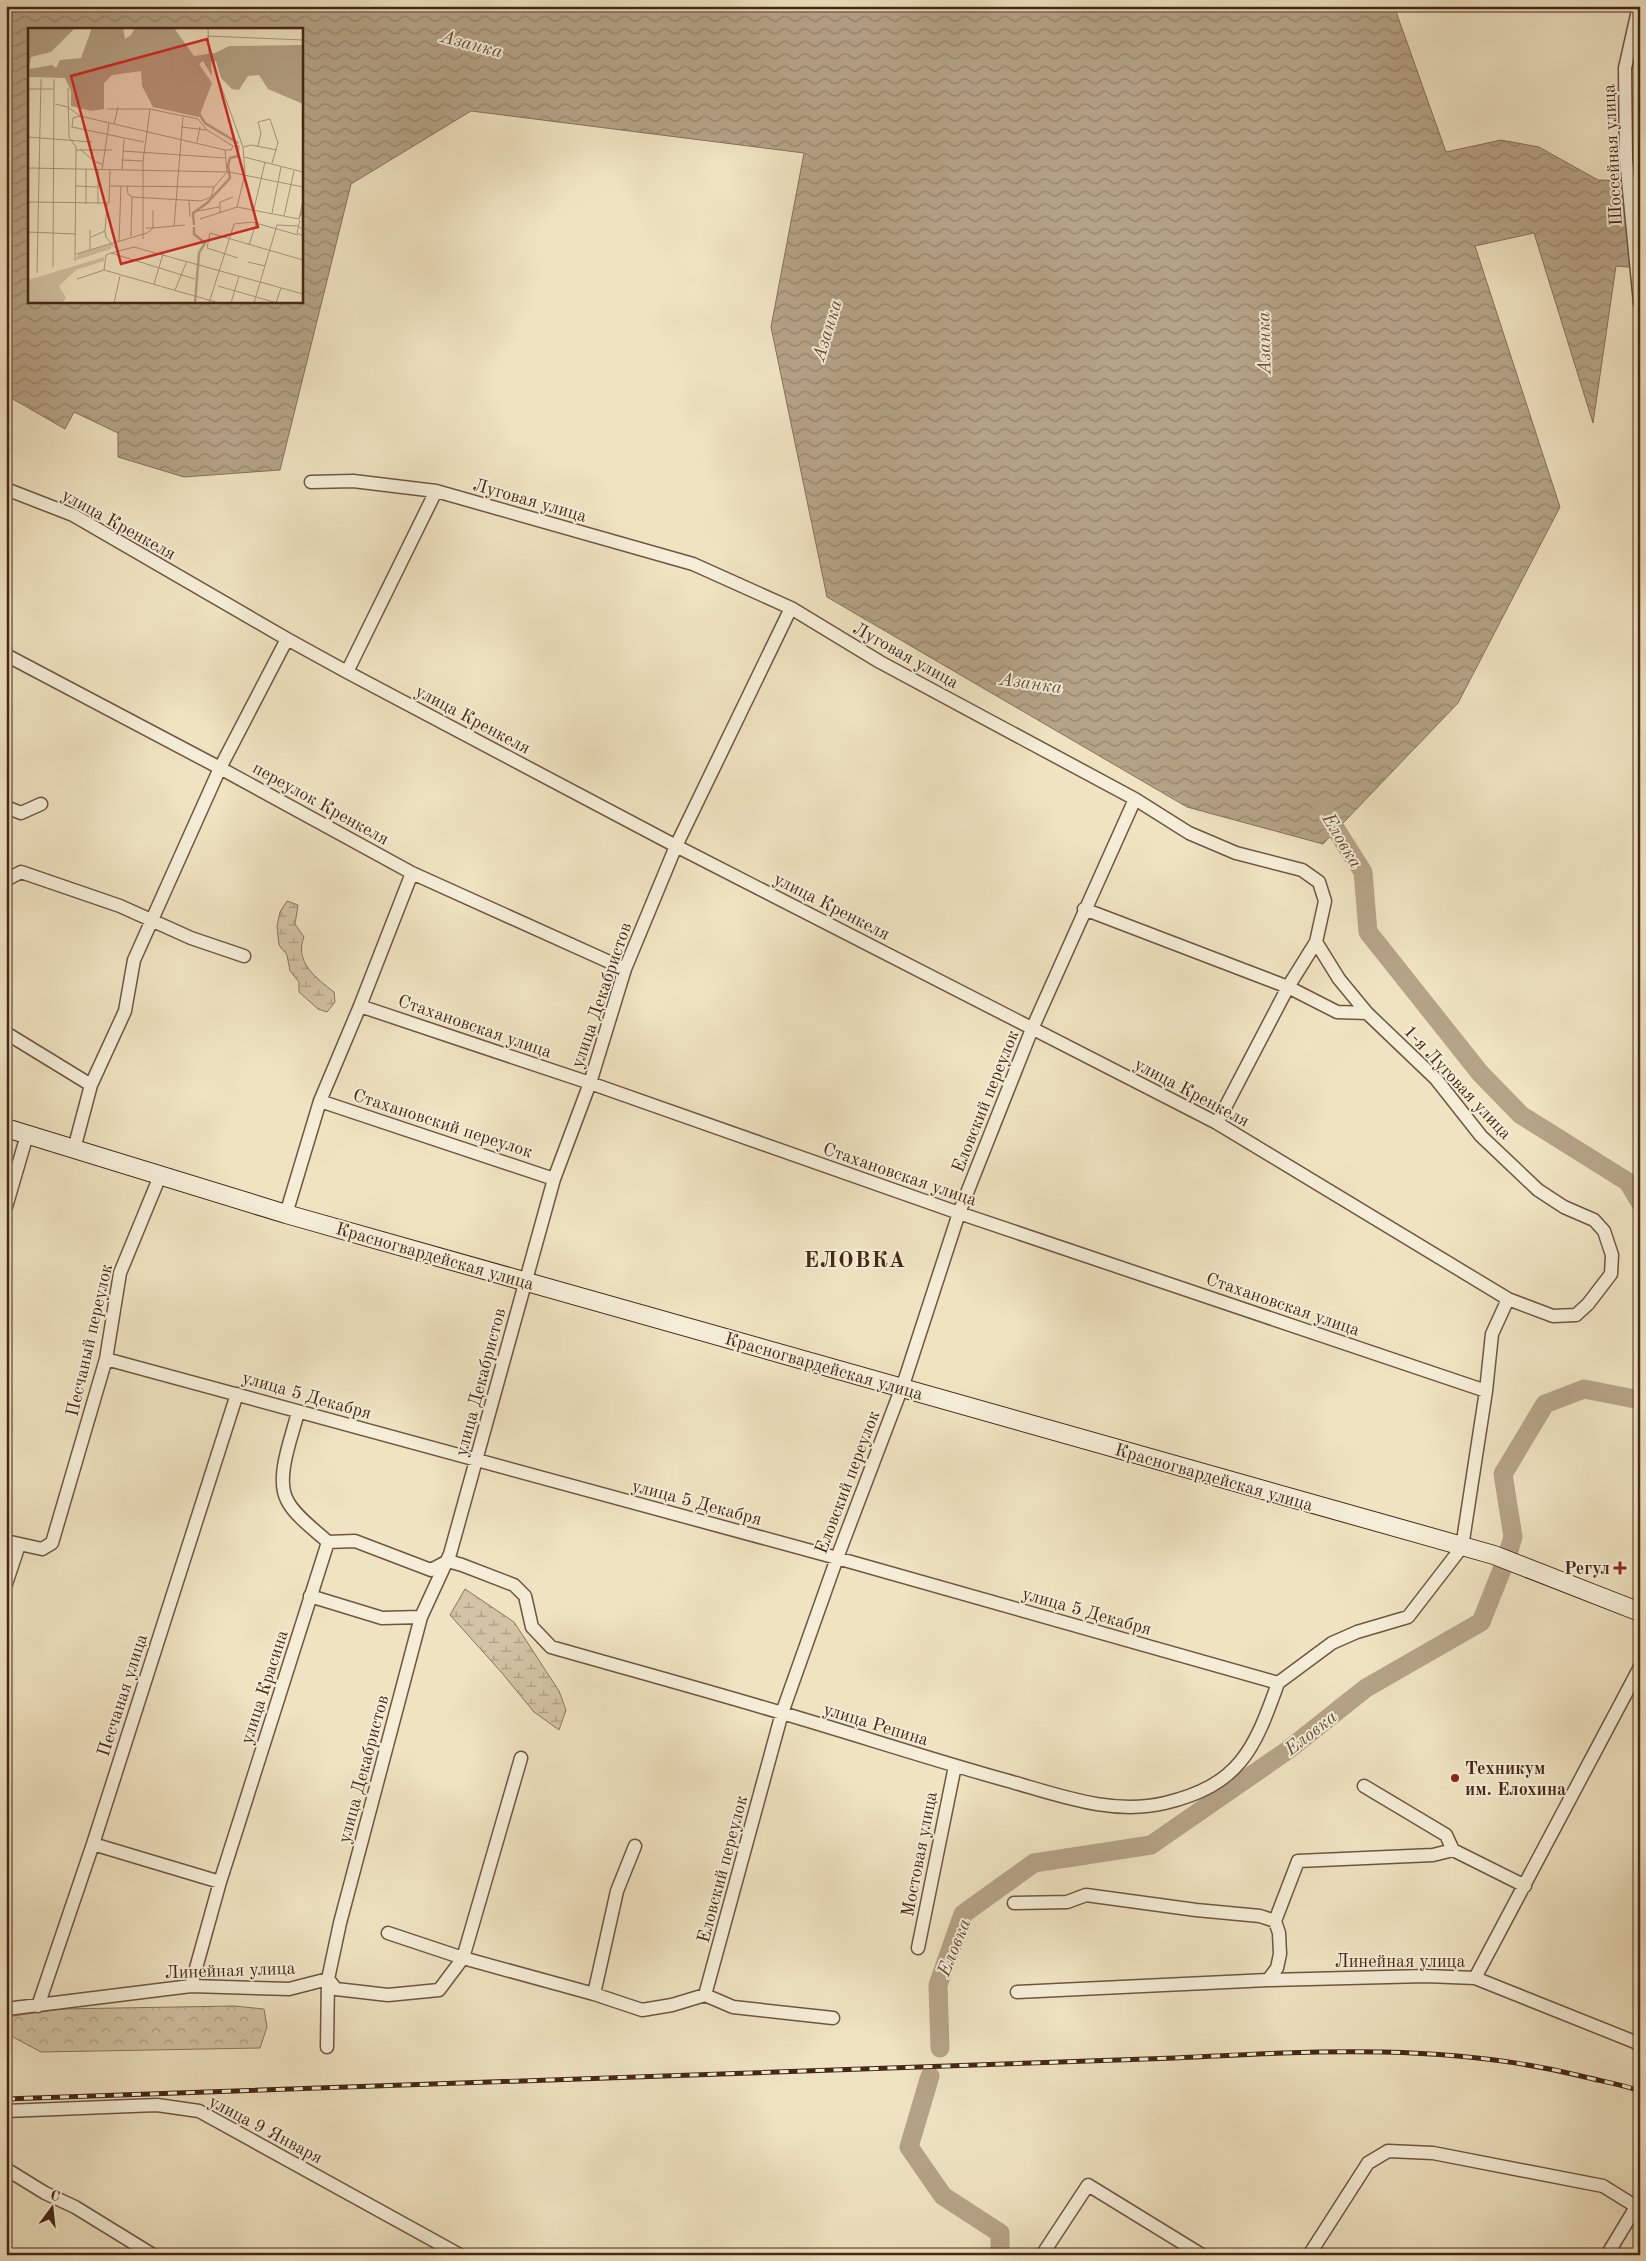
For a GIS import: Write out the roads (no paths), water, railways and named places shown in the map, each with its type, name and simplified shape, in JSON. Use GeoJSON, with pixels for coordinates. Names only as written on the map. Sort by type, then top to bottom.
{"type":"FeatureCollection","features":[{"type":"Feature","properties":{"kind":"main road","name":"Красногвардейская улица"},"geometry":{"type":"LineString","coordinates":[[6,1128],[286,1214],[1494,1555],[1640,1612]]}},
{"type":"Feature","properties":{"kind":"street","name":"Шоссейная улица"},"geometry":{"type":"LineString","coordinates":[[1639,6],[1625,68],[1626,159],[1640,302]]}},
{"type":"Feature","properties":{"kind":"street","name":"Луговая улица"},"geometry":{"type":"LineString","coordinates":[[311,482],[353,481],[436,492],[694,564],[791,608],[880,662],[1135,799],[1189,833],[1236,853],[1302,870],[1319,882],[1324,901],[1316,942]]}},
{"type":"Feature","properties":{"kind":"street","name":"улица Кренкеля"},"geometry":{"type":"LineString","coordinates":[[6,489],[73,515],[286,639],[347,672],[676,846],[1217,1124],[1508,1299],[1553,1316],[1576,1315],[1588,1304],[1611,1274],[1612,1255]]}},
{"type":"Feature","properties":{"kind":"street"},"geometry":{"type":"LineString","coordinates":[[347,672],[436,492]]}},
{"type":"Feature","properties":{"kind":"street","name":"улица Декабристов"},"geometry":{"type":"LineString","coordinates":[[327,2047],[328,1978],[340,1923],[421,1617],[448,1561],[554,1179],[590,1083],[625,969],[676,846],[791,608]]}},
{"type":"Feature","properties":{"kind":"street"},"geometry":{"type":"LineString","coordinates":[[74,1149],[91,1085],[125,1011],[134,960],[220,768],[286,639]]}},
{"type":"Feature","properties":{"kind":"street","name":"переулок Кренкеля"},"geometry":{"type":"LineString","coordinates":[[6,655],[220,768],[412,873],[625,969]]}},
{"type":"Feature","properties":{"kind":"street","name":"Еловский переулок"},"geometry":{"type":"LineString","coordinates":[[705,1995],[782,1713],[837,1558],[902,1388],[959,1213],[1032,1029],[1084,909],[1135,799]]}},
{"type":"Feature","properties":{"kind":"street"},"geometry":{"type":"LineString","coordinates":[[6,807],[21,813],[41,804]]}},
{"type":"Feature","properties":{"kind":"street"},"geometry":{"type":"LineString","coordinates":[[6,880],[21,872],[120,906],[191,938],[244,956]]}},
{"type":"Feature","properties":{"kind":"street"},"geometry":{"type":"LineString","coordinates":[[286,1214],[320,1100],[360,1006],[412,873]]}},
{"type":"Feature","properties":{"kind":"street"},"geometry":{"type":"LineString","coordinates":[[1084,909],[1288,987],[1337,1012],[1367,1012]]}},
{"type":"Feature","properties":{"kind":"street"},"geometry":{"type":"LineString","coordinates":[[1217,1124],[1288,987],[1316,942],[1339,979],[1367,1012]]}},
{"type":"Feature","properties":{"kind":"street","name":"Стахановская улица"},"geometry":{"type":"LineString","coordinates":[[360,1006],[590,1083],[959,1213],[1486,1391]]}},
{"type":"Feature","properties":{"kind":"street","name":"1-я Луговая улица"},"geometry":{"type":"LineString","coordinates":[[1367,1012],[1436,1079],[1481,1136],[1538,1190],[1564,1207],[1594,1220],[1604,1231],[1612,1255]]}},
{"type":"Feature","properties":{"kind":"street"},"geometry":{"type":"LineString","coordinates":[[6,1033],[91,1085]]}},
{"type":"Feature","properties":{"kind":"street","name":"Стахановский переулок"},"geometry":{"type":"LineString","coordinates":[[320,1100],[554,1179]]}},
{"type":"Feature","properties":{"kind":"street"},"geometry":{"type":"LineString","coordinates":[[6,1207],[27,1135]]}},
{"type":"Feature","properties":{"kind":"street","name":"Песчаный переулок"},"geometry":{"type":"LineString","coordinates":[[12,1543],[42,1549],[52,1543],[106,1359],[120,1273],[160,1176]]}},
{"type":"Feature","properties":{"kind":"street"},"geometry":{"type":"LineString","coordinates":[[1278,1683],[1332,1643],[1357,1632],[1408,1617],[1462,1547],[1486,1391],[1492,1334],[1508,1299]]}},
{"type":"Feature","properties":{"kind":"street","name":"улица 5 Декабря"},"geometry":{"type":"LineString","coordinates":[[106,1359],[837,1558],[1278,1683]]}},
{"type":"Feature","properties":{"kind":"street","name":"Песчаная улица"},"geometry":{"type":"LineString","coordinates":[[38,2006],[93,1844],[237,1394]]}},
{"type":"Feature","properties":{"kind":"street"},"geometry":{"type":"LineString","coordinates":[[298,1412],[282,1478],[287,1501],[303,1520],[328,1542],[355,1541],[431,1570],[448,1561]]}},
{"type":"Feature","properties":{"kind":"street","name":"улица Красина"},"geometry":{"type":"LineString","coordinates":[[191,1986],[220,1882],[328,1542]]}},
{"type":"Feature","properties":{"kind":"street"},"geometry":{"type":"LineString","coordinates":[[6,1584],[12,1543]]}},
{"type":"Feature","properties":{"kind":"street","name":"улица Репина"},"geometry":{"type":"LineString","coordinates":[[448,1561],[514,1585],[525,1596],[532,1627],[551,1646],[782,1713],[955,1766],[1088,1803],[1136,1807],[1165,1803],[1213,1785],[1232,1772],[1248,1752],[1261,1727],[1278,1683]]}},
{"type":"Feature","properties":{"kind":"street"},"geometry":{"type":"LineString","coordinates":[[310,1596],[382,1618],[421,1617]]}},
{"type":"Feature","properties":{"kind":"street"},"geometry":{"type":"LineString","coordinates":[[1476,1978],[1640,1667]]}},
{"type":"Feature","properties":{"kind":"street"},"geometry":{"type":"LineString","coordinates":[[328,1978],[336,1990],[388,1995],[439,1990],[463,1958],[521,1758]]}},
{"type":"Feature","properties":{"kind":"street","name":"Мостовая улица"},"geometry":{"type":"LineString","coordinates":[[918,1948],[955,1766]]}},
{"type":"Feature","properties":{"kind":"street"},"geometry":{"type":"LineString","coordinates":[[1364,1786],[1446,1835],[1453,1850],[1525,1886]]}},
{"type":"Feature","properties":{"kind":"street"},"geometry":{"type":"LineString","coordinates":[[93,1844],[220,1882]]}},
{"type":"Feature","properties":{"kind":"street"},"geometry":{"type":"LineString","coordinates":[[594,1994],[617,1891],[635,1846]]}},
{"type":"Feature","properties":{"kind":"street"},"geometry":{"type":"LineString","coordinates":[[1268,1980],[1277,1968],[1280,1954],[1275,1921],[1298,1861],[1433,1855],[1453,1850]]}},
{"type":"Feature","properties":{"kind":"street"},"geometry":{"type":"LineString","coordinates":[[1014,1903],[1067,1902],[1086,1894],[1178,1908],[1260,1916],[1275,1921]]}},
{"type":"Feature","properties":{"kind":"street"},"geometry":{"type":"LineString","coordinates":[[388,1933],[463,1958],[594,1994],[642,2010],[672,2005],[705,1995],[733,2007],[833,2018]]}},
{"type":"Feature","properties":{"kind":"street","name":"Линейная улица"},"geometry":{"type":"LineString","coordinates":[[1017,1992],[1268,1980],[1426,1976],[1476,1978],[1640,2044]]}},
{"type":"Feature","properties":{"kind":"street","name":"Линейная улица"},"geometry":{"type":"LineString","coordinates":[[6,2009],[191,1986],[289,1989],[328,1978]]}},
{"type":"Feature","properties":{"kind":"street","name":"улица 9 Января"},"geometry":{"type":"LineString","coordinates":[[6,2111],[157,2105],[199,2111],[460,2255]]}},
{"type":"Feature","properties":{"kind":"street"},"geometry":{"type":"LineString","coordinates":[[1309,2255],[1368,2163],[1388,2151],[1432,2153],[1603,2186],[1638,2208],[1607,2255]]}},
{"type":"Feature","properties":{"kind":"street"},"geometry":{"type":"LineString","coordinates":[[6,2169],[45,2193],[75,2207],[153,2255]]}},
{"type":"Feature","properties":{"kind":"street"},"geometry":{"type":"LineString","coordinates":[[1042,2255],[1088,2185],[1202,2255]]}},
{"type":"Feature","properties":{"kind":"water","name":"Азанка"},"geometry":{"type":"Polygon","coordinates":[[[6,6],[1394,6],[1446,152],[1501,140],[1539,147],[1598,180],[1640,181],[1640,268],[1616,266],[1593,423],[1534,233],[1475,246],[1560,507],[1458,703],[1323,844],[1187,807],[827,597],[771,327],[804,153],[471,111],[351,184],[280,470],[184,477],[118,457],[118,433],[74,412],[65,429],[6,395],[6,6]]]}},
{"type":"Feature","properties":{"kind":"waterway","name":"Еловка"},"geometry":{"type":"LineString","coordinates":[[1323,809],[1363,872],[1368,932],[1480,1073],[1521,1115],[1628,1182],[1640,1202]]}},
{"type":"Feature","properties":{"kind":"waterway","name":"Еловка"},"geometry":{"type":"LineString","coordinates":[[940,2048],[938,1985],[963,1914],[1034,1863],[1151,1845],[1288,1750],[1366,1688],[1481,1622],[1513,1537],[1503,1474],[1545,1404],[1584,1389],[1640,1400]]}},
{"type":"Feature","properties":{"kind":"waterway","name":"Еловка"},"geometry":{"type":"LineString","coordinates":[[930,2076],[909,2147],[943,2196],[1000,2233],[1000,2255]]}},
{"type":"Feature","properties":{"kind":"railway"},"geometry":{"type":"LineString","coordinates":[[6,2099],[1328,2052],[1430,2054],[1480,2058],[1531,2065],[1618,2084],[1640,2091]]}},
{"type":"Feature","properties":{"kind":"place","name":"Регул"},"geometry":{"type":"Point","coordinates":[1620,1568]}},
{"type":"Feature","properties":{"kind":"place","name":"Техникум им. Елохина"},"geometry":{"type":"Point","coordinates":[1455,1778]}},
{"type":"Feature","properties":{"kind":"district","name":"ЕЛОВКА"},"geometry":{"type":"Point","coordinates":[855,1259]}}]}
